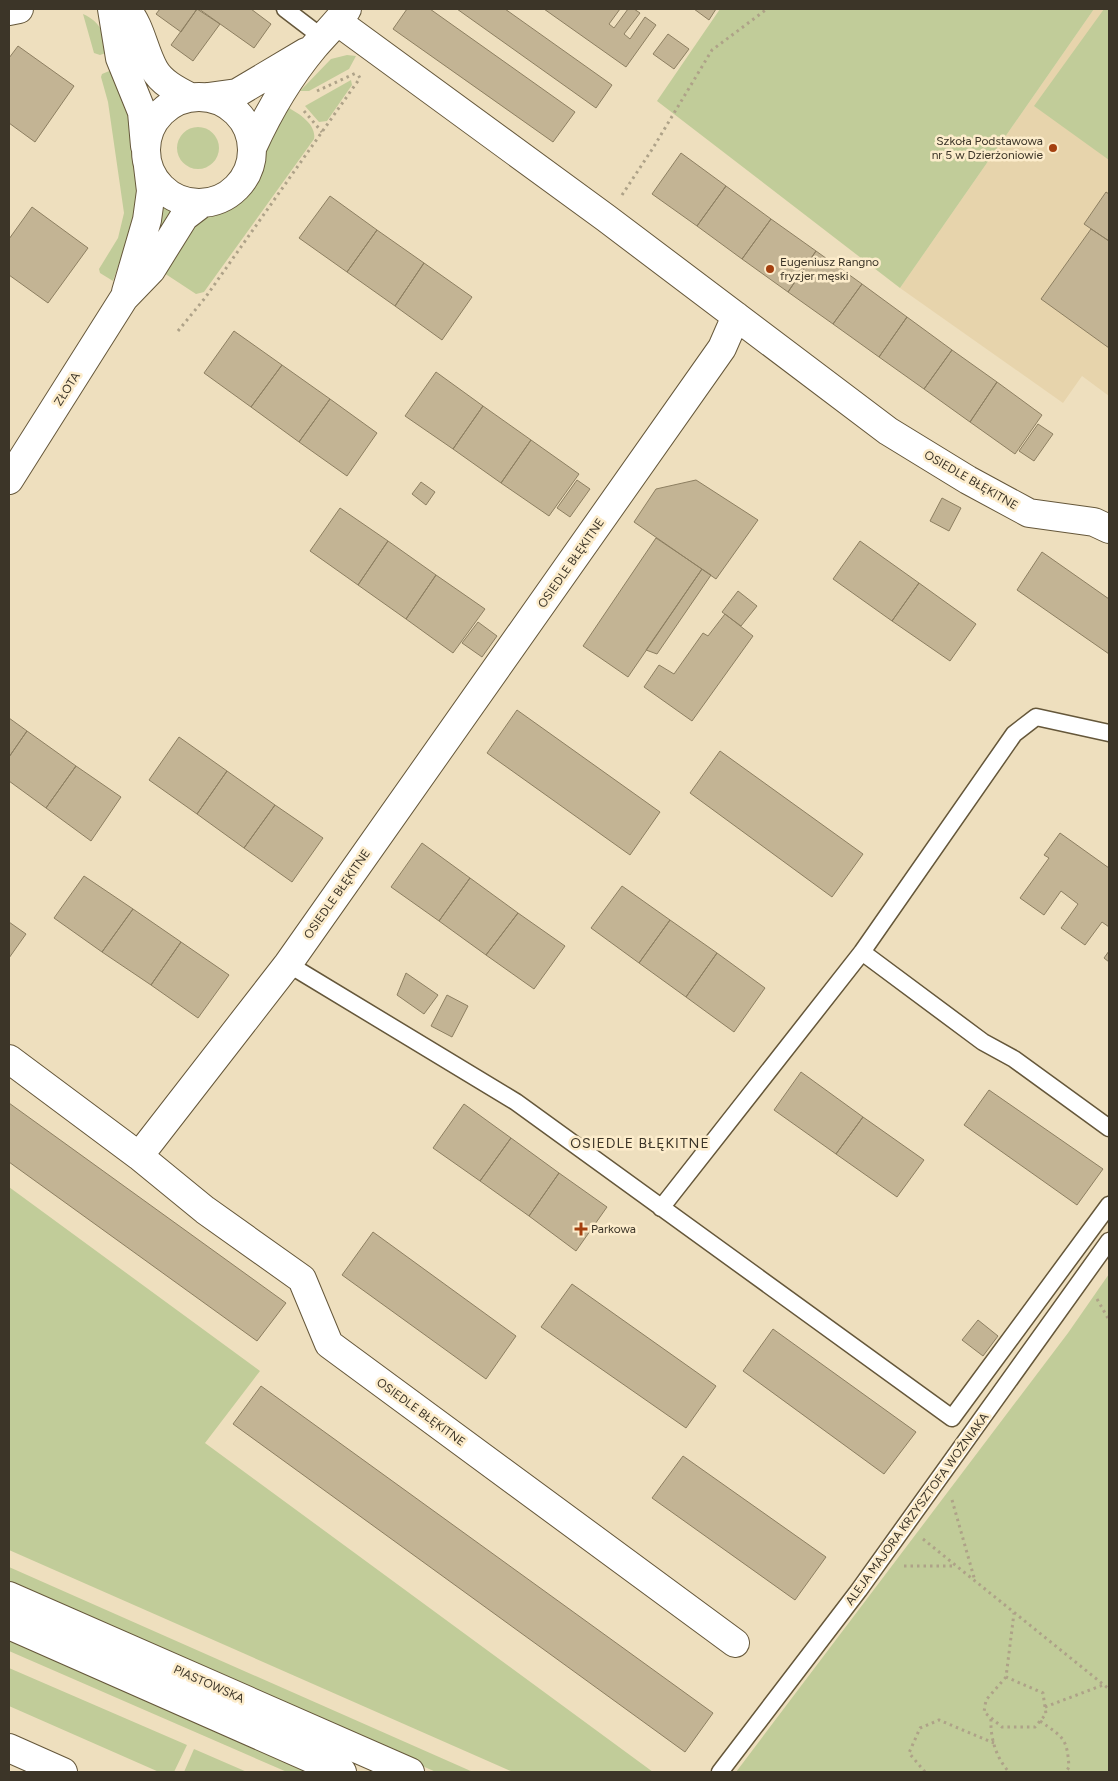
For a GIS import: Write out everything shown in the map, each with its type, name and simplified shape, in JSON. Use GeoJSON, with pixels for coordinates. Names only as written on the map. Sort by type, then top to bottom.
{"type":"FeatureCollection","features":[{"type":"Feature","properties":{"kind":"street"},"geometry":{"type":"LineString","coordinates":[[9,11],[19,9]]}},
{"type":"Feature","properties":{"kind":"street","name":"ZŁOTA"},"geometry":{"type":"LineString","coordinates":[[112,9],[120,58],[142,112],[151,191],[147,220],[124,298]]}},
{"type":"Feature","properties":{"kind":"street"},"geometry":{"type":"LineString","coordinates":[[126,9],[134,18],[154,69],[167,84],[199,97],[225,103],[239,114],[249,129],[253,146],[248,174],[228,196],[215,202],[201,204],[183,202],[168,194],[155,181],[146,156],[149,130],[159,115],[173,103],[199,97],[237,93],[330,29]]}},
{"type":"Feature","properties":{"kind":"street"},"geometry":{"type":"LineString","coordinates":[[330,29],[375,48],[736,316]]}},
{"type":"Feature","properties":{"kind":"street"},"geometry":{"type":"LineString","coordinates":[[253,146],[267,115],[330,29]]}},
{"type":"Feature","properties":{"kind":"street","name":"ZŁOTA"},"geometry":{"type":"LineString","coordinates":[[9,480],[124,298],[150,270],[184,217],[201,204]]}},
{"type":"Feature","properties":{"kind":"street","name":"OSIEDLE BŁĘKITNE"},"geometry":{"type":"LineString","coordinates":[[139,1156],[288,964],[722,348],[736,316],[888,431],[968,480],[1029,513],[1094,522],[1109,529]]}},
{"type":"Feature","properties":{"kind":"street","name":"OSIEDLE BŁĘKITNE"},"geometry":{"type":"LineString","coordinates":[[9,1059],[139,1156],[205,1210],[302,1279],[329,1344],[735,1643]]}},
{"type":"Feature","properties":{"kind":"street","name":"PIASTOWSKA"},"geometry":{"type":"LineString","coordinates":[[9,1596],[410,1772]]}},
{"type":"Feature","properties":{"kind":"street"},"geometry":{"type":"LineString","coordinates":[[9,1625],[342,1772]]}},
{"type":"Feature","properties":{"kind":"street"},"geometry":{"type":"LineString","coordinates":[[9,1748],[63,1772]]}},
{"type":"Feature","properties":{"kind":"lane"},"geometry":{"type":"LineString","coordinates":[[286,9],[330,29]]}},
{"type":"Feature","properties":{"kind":"lane"},"geometry":{"type":"LineString","coordinates":[[661,1208],[862,952],[1014,734],[1036,717],[1109,733]]}},
{"type":"Feature","properties":{"kind":"lane"},"geometry":{"type":"LineString","coordinates":[[862,952],[983,1042],[1014,1059],[1109,1128]]}},
{"type":"Feature","properties":{"kind":"lane"},"geometry":{"type":"LineString","coordinates":[[288,964],[516,1102],[952,1418],[1109,1205]]}},
{"type":"Feature","properties":{"kind":"lane","name":"ALEJA MAJORA KRZYSZTOFA WOŹNIAKA"},"geometry":{"type":"LineString","coordinates":[[720,1772],[876,1566],[1109,1241]]}},
{"type":"Feature","properties":{"kind":"path"},"geometry":{"type":"LineString","coordinates":[[606,218],[653,148],[712,50],[767,9]]}},
{"type":"Feature","properties":{"kind":"path"},"geometry":{"type":"LineString","coordinates":[[313,93],[356,73],[375,48]]}},
{"type":"Feature","properties":{"kind":"path"},"geometry":{"type":"LineString","coordinates":[[178,331],[205,298],[360,78],[356,73]]}},
{"type":"Feature","properties":{"kind":"path"},"geometry":{"type":"LineString","coordinates":[[301,108],[322,132]]}},
{"type":"Feature","properties":{"kind":"path"},"geometry":{"type":"LineString","coordinates":[[944,1472],[975,1581]]}},
{"type":"Feature","properties":{"kind":"path"},"geometry":{"type":"LineString","coordinates":[[906,1525],[1109,1690]]}},
{"type":"Feature","properties":{"kind":"path"},"geometry":{"type":"LineString","coordinates":[[876,1566],[955,1566]]}},
{"type":"Feature","properties":{"kind":"path"},"geometry":{"type":"LineString","coordinates":[[1006,1677],[1043,1693],[1046,1714],[1035,1727],[1002,1727],[984,1712],[986,1700],[1006,1677],[1014,1612]]}},
{"type":"Feature","properties":{"kind":"path"},"geometry":{"type":"LineString","coordinates":[[1045,1707],[1104,1685]]}},
{"type":"Feature","properties":{"kind":"path"},"geometry":{"type":"LineString","coordinates":[[992,1718],[991,1733],[1002,1765],[1007,1772]]}},
{"type":"Feature","properties":{"kind":"path"},"geometry":{"type":"LineString","coordinates":[[925,1772],[909,1753],[920,1728],[939,1720],[994,1743]]}},
{"type":"Feature","properties":{"kind":"path"},"geometry":{"type":"LineString","coordinates":[[1040,1721],[1059,1734],[1068,1746],[1069,1768],[1066,1772]]}},
{"type":"Feature","properties":{"kind":"shaded area","name":"Szkoła Podstawowa nr 5 w Dzierżoniowie"},"geometry":{"type":"Polygon","coordinates":[[[1094,9],[1109,9],[1109,396],[1082,376],[1063,403],[900,288],[1094,9]]]}},
{"type":"Feature","properties":{"kind":"green space"},"geometry":{"type":"Polygon","coordinates":[[[720,9],[1094,9],[900,288],[657,101],[720,9]]]}},
{"type":"Feature","properties":{"kind":"green space"},"geometry":{"type":"Polygon","coordinates":[[[1104,9],[1109,9],[1109,160],[1034,106],[1104,9]]]}},
{"type":"Feature","properties":{"kind":"green space"},"geometry":{"type":"Polygon","coordinates":[[[83,14],[94,21],[101,29],[109,52],[100,55],[94,53],[83,14]]]}},
{"type":"Feature","properties":{"kind":"green space"},"geometry":{"type":"Polygon","coordinates":[[[347,55],[356,56],[349,69],[309,91],[300,91],[331,59],[347,55]]]}},
{"type":"Feature","properties":{"kind":"green space"},"geometry":{"type":"Polygon","coordinates":[[[114,69],[130,102],[134,160],[142,183],[137,222],[123,252],[113,281],[100,273],[99,269],[118,238],[124,213],[108,102],[101,77],[102,74],[114,69]]]}},
{"type":"Feature","properties":{"kind":"green space"},"geometry":{"type":"Polygon","coordinates":[[[351,80],[352,85],[327,121],[319,122],[305,106],[351,80]]]}},
{"type":"Feature","properties":{"kind":"green space"},"geometry":{"type":"Polygon","coordinates":[[[285,106],[305,119],[312,128],[314,139],[204,292],[196,294],[161,271],[202,214],[223,208],[246,192],[258,173],[264,140],[285,106]]]}},
{"type":"Feature","properties":{"kind":"green space"},"geometry":{"type":"Polygon","coordinates":[[[202,127],[210,130],[216,136],[219,148],[216,160],[210,166],[194,169],[186,166],[180,160],[177,144],[180,136],[186,130],[202,127]]]}},
{"type":"Feature","properties":{"kind":"green space"},"geometry":{"type":"Polygon","coordinates":[[[171,206],[173,212],[148,262],[140,258],[164,207],[171,206]]]}},
{"type":"Feature","properties":{"kind":"green space"},"geometry":{"type":"Polygon","coordinates":[[[9,1187],[260,1371],[205,1443],[653,1772],[513,1772],[9,1550],[9,1187]]]}},
{"type":"Feature","properties":{"kind":"green space"},"geometry":{"type":"Polygon","coordinates":[[[1109,1274],[1109,1772],[736,1772],[1068,1333],[1109,1274]]]}},
{"type":"Feature","properties":{"kind":"green space"},"geometry":{"type":"Polygon","coordinates":[[[9,1567],[473,1772],[436,1772],[9,1585],[9,1567]]]}},
{"type":"Feature","properties":{"kind":"green space"},"geometry":{"type":"Polygon","coordinates":[[[9,1636],[319,1772],[287,1772],[9,1651],[9,1636]]]}},
{"type":"Feature","properties":{"kind":"green space"},"geometry":{"type":"Polygon","coordinates":[[[9,1668],[187,1745],[174,1772],[159,1772],[9,1706],[9,1668]]]}},
{"type":"Feature","properties":{"kind":"green space"},"geometry":{"type":"Polygon","coordinates":[[[194,1749],[247,1772],[184,1772],[194,1749]]]}},
{"type":"Feature","properties":{"kind":"building"},"geometry":{"type":"Polygon","coordinates":[[[160,9],[197,9],[181,32],[156,14],[160,9]]]}},
{"type":"Feature","properties":{"kind":"building"},"geometry":{"type":"Polygon","coordinates":[[[197,9],[220,24],[193,61],[171,45],[197,9]]]}},
{"type":"Feature","properties":{"kind":"building"},"geometry":{"type":"Polygon","coordinates":[[[199,9],[251,9],[271,24],[254,48],[199,9]]]}},
{"type":"Feature","properties":{"kind":"building"},"geometry":{"type":"Polygon","coordinates":[[[407,9],[430,9],[575,112],[553,142],[393,29],[407,9]]]}},
{"type":"Feature","properties":{"kind":"building"},"geometry":{"type":"Polygon","coordinates":[[[457,9],[505,9],[612,85],[596,108],[457,9]]]}},
{"type":"Feature","properties":{"kind":"building"},"geometry":{"type":"Polygon","coordinates":[[[544,9],[620,9],[609,24],[614,28],[628,9],[634,9],[640,13],[624,34],[630,39],[645,17],[656,25],[626,67],[544,9]]]}},
{"type":"Feature","properties":{"kind":"building"},"geometry":{"type":"Polygon","coordinates":[[[694,9],[716,9],[709,20],[694,9]]]}},
{"type":"Feature","properties":{"kind":"building"},"geometry":{"type":"Polygon","coordinates":[[[668,34],[689,49],[674,69],[653,54],[668,34]]]}},
{"type":"Feature","properties":{"kind":"building"},"geometry":{"type":"Polygon","coordinates":[[[18,46],[74,86],[35,142],[9,123],[9,58],[18,46]]]}},
{"type":"Feature","properties":{"kind":"building"},"geometry":{"type":"Polygon","coordinates":[[[681,153],[726,186],[697,226],[652,194],[681,153]]]}},
{"type":"Feature","properties":{"kind":"building"},"geometry":{"type":"Polygon","coordinates":[[[726,186],[771,219],[742,259],[697,226],[726,186]]]}},
{"type":"Feature","properties":{"kind":"building"},"geometry":{"type":"Polygon","coordinates":[[[1106,192],[1109,194],[1109,241],[1084,224],[1106,192]]]}},
{"type":"Feature","properties":{"kind":"building"},"geometry":{"type":"Polygon","coordinates":[[[330,196],[377,230],[347,272],[299,238],[330,196]]]}},
{"type":"Feature","properties":{"kind":"building"},"geometry":{"type":"Polygon","coordinates":[[[32,207],[88,248],[48,303],[9,275],[9,239],[32,207]]]}},
{"type":"Feature","properties":{"kind":"building"},"geometry":{"type":"Polygon","coordinates":[[[771,219],[816,251],[788,292],[742,259],[771,219]]]}},
{"type":"Feature","properties":{"kind":"building"},"geometry":{"type":"Polygon","coordinates":[[[1091,229],[1109,241],[1109,348],[1041,299],[1091,229]]]}},
{"type":"Feature","properties":{"kind":"building"},"geometry":{"type":"Polygon","coordinates":[[[377,230],[424,263],[395,306],[347,272],[377,230]]]}},
{"type":"Feature","properties":{"kind":"building"},"geometry":{"type":"Polygon","coordinates":[[[816,251],[862,284],[833,324],[788,292],[816,251]]]}},
{"type":"Feature","properties":{"kind":"building"},"geometry":{"type":"Polygon","coordinates":[[[424,263],[472,297],[442,340],[395,306],[424,263]]]}},
{"type":"Feature","properties":{"kind":"building"},"geometry":{"type":"Polygon","coordinates":[[[862,284],[907,317],[879,357],[833,324],[862,284]]]}},
{"type":"Feature","properties":{"kind":"building"},"geometry":{"type":"Polygon","coordinates":[[[907,317],[952,350],[924,389],[879,357],[907,317]]]}},
{"type":"Feature","properties":{"kind":"building"},"geometry":{"type":"Polygon","coordinates":[[[234,331],[282,365],[251,407],[204,373],[234,331]]]}},
{"type":"Feature","properties":{"kind":"building"},"geometry":{"type":"Polygon","coordinates":[[[952,350],[997,382],[970,422],[924,389],[952,350]]]}},
{"type":"Feature","properties":{"kind":"building"},"geometry":{"type":"Polygon","coordinates":[[[282,365],[330,399],[299,442],[251,407],[282,365]]]}},
{"type":"Feature","properties":{"kind":"building"},"geometry":{"type":"Polygon","coordinates":[[[436,372],[483,406],[453,449],[405,416],[436,372]]]}},
{"type":"Feature","properties":{"kind":"building"},"geometry":{"type":"Polygon","coordinates":[[[997,382],[1042,415],[1015,454],[970,422],[997,382]]]}},
{"type":"Feature","properties":{"kind":"building"},"geometry":{"type":"Polygon","coordinates":[[[330,399],[377,433],[347,476],[299,442],[330,399]]]}},
{"type":"Feature","properties":{"kind":"building"},"geometry":{"type":"Polygon","coordinates":[[[483,406],[531,440],[501,483],[453,449],[483,406]]]}},
{"type":"Feature","properties":{"kind":"building"},"geometry":{"type":"Polygon","coordinates":[[[1038,424],[1053,434],[1034,461],[1019,451],[1038,424]]]}},
{"type":"Feature","properties":{"kind":"building"},"geometry":{"type":"Polygon","coordinates":[[[531,440],[579,474],[549,516],[501,483],[531,440]]]}},
{"type":"Feature","properties":{"kind":"building"},"geometry":{"type":"Polygon","coordinates":[[[577,480],[590,489],[570,517],[557,508],[577,480]]]}},
{"type":"Feature","properties":{"kind":"building"},"geometry":{"type":"Polygon","coordinates":[[[696,480],[758,520],[716,579],[634,522],[656,489],[696,480]]]}},
{"type":"Feature","properties":{"kind":"building"},"geometry":{"type":"Polygon","coordinates":[[[421,482],[435,492],[426,505],[412,494],[421,482]]]}},
{"type":"Feature","properties":{"kind":"building"},"geometry":{"type":"Polygon","coordinates":[[[942,498],[961,508],[949,531],[930,521],[942,498]]]}},
{"type":"Feature","properties":{"kind":"building"},"geometry":{"type":"Polygon","coordinates":[[[340,508],[388,541],[358,585],[310,551],[340,508]]]}},
{"type":"Feature","properties":{"kind":"building"},"geometry":{"type":"Polygon","coordinates":[[[656,538],[702,569],[628,677],[583,646],[656,538]]]}},
{"type":"Feature","properties":{"kind":"building"},"geometry":{"type":"Polygon","coordinates":[[[388,541],[436,575],[406,619],[358,585],[388,541]]]}},
{"type":"Feature","properties":{"kind":"building"},"geometry":{"type":"Polygon","coordinates":[[[860,541],[919,583],[892,621],[833,579],[860,541]]]}},
{"type":"Feature","properties":{"kind":"building"},"geometry":{"type":"Polygon","coordinates":[[[1042,552],[1109,599],[1109,654],[1017,590],[1042,552]]]}},
{"type":"Feature","properties":{"kind":"building"},"geometry":{"type":"Polygon","coordinates":[[[702,569],[711,575],[657,654],[646,650],[702,569]]]}},
{"type":"Feature","properties":{"kind":"building"},"geometry":{"type":"Polygon","coordinates":[[[436,575],[485,609],[453,653],[406,619],[436,575]]]}},
{"type":"Feature","properties":{"kind":"building"},"geometry":{"type":"Polygon","coordinates":[[[919,583],[976,624],[950,661],[892,621],[919,583]]]}},
{"type":"Feature","properties":{"kind":"building"},"geometry":{"type":"Polygon","coordinates":[[[738,591],[757,606],[741,626],[722,612],[738,591]]]}},
{"type":"Feature","properties":{"kind":"building"},"geometry":{"type":"Polygon","coordinates":[[[725,614],[753,636],[692,721],[644,687],[659,665],[674,674],[703,633],[708,636],[725,614]]]}},
{"type":"Feature","properties":{"kind":"building"},"geometry":{"type":"Polygon","coordinates":[[[478,622],[497,636],[482,657],[462,643],[478,622]]]}},
{"type":"Feature","properties":{"kind":"building"},"geometry":{"type":"Polygon","coordinates":[[[517,710],[660,812],[630,855],[487,753],[517,710]]]}},
{"type":"Feature","properties":{"kind":"building"},"geometry":{"type":"Polygon","coordinates":[[[9,718],[27,731],[9,757],[9,718]]]}},
{"type":"Feature","properties":{"kind":"building"},"geometry":{"type":"Polygon","coordinates":[[[27,731],[76,766],[46,808],[9,781],[9,757],[27,731]]]}},
{"type":"Feature","properties":{"kind":"building"},"geometry":{"type":"Polygon","coordinates":[[[179,737],[227,771],[197,814],[149,780],[179,737]]]}},
{"type":"Feature","properties":{"kind":"building"},"geometry":{"type":"Polygon","coordinates":[[[720,751],[863,854],[832,897],[690,793],[720,751]]]}},
{"type":"Feature","properties":{"kind":"building"},"geometry":{"type":"Polygon","coordinates":[[[76,766],[121,797],[91,841],[46,808],[76,766]]]}},
{"type":"Feature","properties":{"kind":"building"},"geometry":{"type":"Polygon","coordinates":[[[227,771],[275,805],[244,848],[197,814],[227,771]]]}},
{"type":"Feature","properties":{"kind":"building"},"geometry":{"type":"Polygon","coordinates":[[[275,805],[323,838],[292,882],[244,848],[275,805]]]}},
{"type":"Feature","properties":{"kind":"building"},"geometry":{"type":"Polygon","coordinates":[[[1060,833],[1109,868],[1109,927],[1102,922],[1085,945],[1061,928],[1078,904],[1061,891],[1044,915],[1020,898],[1049,858],[1044,855],[1060,833]]]}},
{"type":"Feature","properties":{"kind":"building"},"geometry":{"type":"Polygon","coordinates":[[[422,843],[470,878],[439,921],[391,887],[422,843]]]}},
{"type":"Feature","properties":{"kind":"building"},"geometry":{"type":"Polygon","coordinates":[[[84,876],[133,909],[102,952],[54,918],[84,876]]]}},
{"type":"Feature","properties":{"kind":"building"},"geometry":{"type":"Polygon","coordinates":[[[470,878],[518,913],[486,955],[439,921],[470,878]]]}},
{"type":"Feature","properties":{"kind":"building"},"geometry":{"type":"Polygon","coordinates":[[[622,886],[670,920],[639,963],[591,928],[622,886]]]}},
{"type":"Feature","properties":{"kind":"building"},"geometry":{"type":"Polygon","coordinates":[[[133,909],[181,942],[151,985],[102,952],[133,909]]]}},
{"type":"Feature","properties":{"kind":"building"},"geometry":{"type":"Polygon","coordinates":[[[518,913],[565,946],[534,989],[486,955],[518,913]]]}},
{"type":"Feature","properties":{"kind":"building"},"geometry":{"type":"Polygon","coordinates":[[[670,920],[717,953],[686,997],[639,963],[670,920]]]}},
{"type":"Feature","properties":{"kind":"building"},"geometry":{"type":"Polygon","coordinates":[[[9,922],[26,934],[9,958],[9,922]]]}},
{"type":"Feature","properties":{"kind":"building"},"geometry":{"type":"Polygon","coordinates":[[[181,942],[229,975],[198,1018],[151,985],[181,942]]]}},
{"type":"Feature","properties":{"kind":"building"},"geometry":{"type":"Polygon","coordinates":[[[1109,951],[1109,962],[1104,958],[1109,951]]]}},
{"type":"Feature","properties":{"kind":"building"},"geometry":{"type":"Polygon","coordinates":[[[717,953],[765,988],[734,1032],[686,997],[717,953]]]}},
{"type":"Feature","properties":{"kind":"building"},"geometry":{"type":"Polygon","coordinates":[[[406,973],[438,995],[424,1014],[397,995],[406,973]]]}},
{"type":"Feature","properties":{"kind":"building"},"geometry":{"type":"Polygon","coordinates":[[[447,995],[468,1006],[452,1037],[431,1026],[447,995]]]}},
{"type":"Feature","properties":{"kind":"building"},"geometry":{"type":"Polygon","coordinates":[[[801,1072],[863,1117],[836,1154],[774,1110],[801,1072]]]}},
{"type":"Feature","properties":{"kind":"building"},"geometry":{"type":"Polygon","coordinates":[[[989,1090],[1103,1169],[1077,1205],[964,1125],[989,1090]]]}},
{"type":"Feature","properties":{"kind":"building"},"geometry":{"type":"Polygon","coordinates":[[[9,1103],[286,1303],[257,1341],[9,1162],[9,1103]]]}},
{"type":"Feature","properties":{"kind":"building"},"geometry":{"type":"Polygon","coordinates":[[[464,1104],[511,1138],[480,1181],[433,1148],[464,1104]]]}},
{"type":"Feature","properties":{"kind":"building"},"geometry":{"type":"Polygon","coordinates":[[[863,1117],[924,1160],[897,1197],[836,1154],[863,1117]]]}},
{"type":"Feature","properties":{"kind":"building"},"geometry":{"type":"Polygon","coordinates":[[[511,1138],[559,1173],[529,1216],[480,1181],[511,1138]]]}},
{"type":"Feature","properties":{"kind":"building"},"geometry":{"type":"Polygon","coordinates":[[[559,1173],[607,1207],[576,1251],[529,1216],[559,1173]]]}},
{"type":"Feature","properties":{"kind":"building"},"geometry":{"type":"Polygon","coordinates":[[[373,1232],[516,1336],[486,1379],[342,1275],[373,1232]]]}},
{"type":"Feature","properties":{"kind":"building"},"geometry":{"type":"Polygon","coordinates":[[[572,1284],[716,1386],[686,1428],[541,1327],[572,1284]]]}},
{"type":"Feature","properties":{"kind":"building"},"geometry":{"type":"Polygon","coordinates":[[[978,1320],[998,1336],[983,1356],[962,1340],[978,1320]]]}},
{"type":"Feature","properties":{"kind":"building"},"geometry":{"type":"Polygon","coordinates":[[[773,1329],[916,1432],[884,1474],[743,1371],[773,1329]]]}},
{"type":"Feature","properties":{"kind":"building"},"geometry":{"type":"Polygon","coordinates":[[[261,1386],[713,1713],[685,1752],[233,1424],[261,1386]]]}},
{"type":"Feature","properties":{"kind":"building"},"geometry":{"type":"Polygon","coordinates":[[[683,1456],[826,1557],[795,1600],[652,1498],[683,1456]]]}},
{"type":"Feature","properties":{"kind":"place","name":"Szkoła Podstawowa nr 5 w Dzierżoniowie"},"geometry":{"type":"Point","coordinates":[1053,148]}},
{"type":"Feature","properties":{"kind":"place","name":"Eugeniusz Rangno fryzjer męski"},"geometry":{"type":"Point","coordinates":[770,269]}},
{"type":"Feature","properties":{"kind":"place","name":"Parkowa"},"geometry":{"type":"Point","coordinates":[581,1229]}},
{"type":"Feature","properties":{"kind":"district","name":"OSIEDLE BŁĘKITNE"},"geometry":{"type":"Point","coordinates":[640,1143]}}]}
